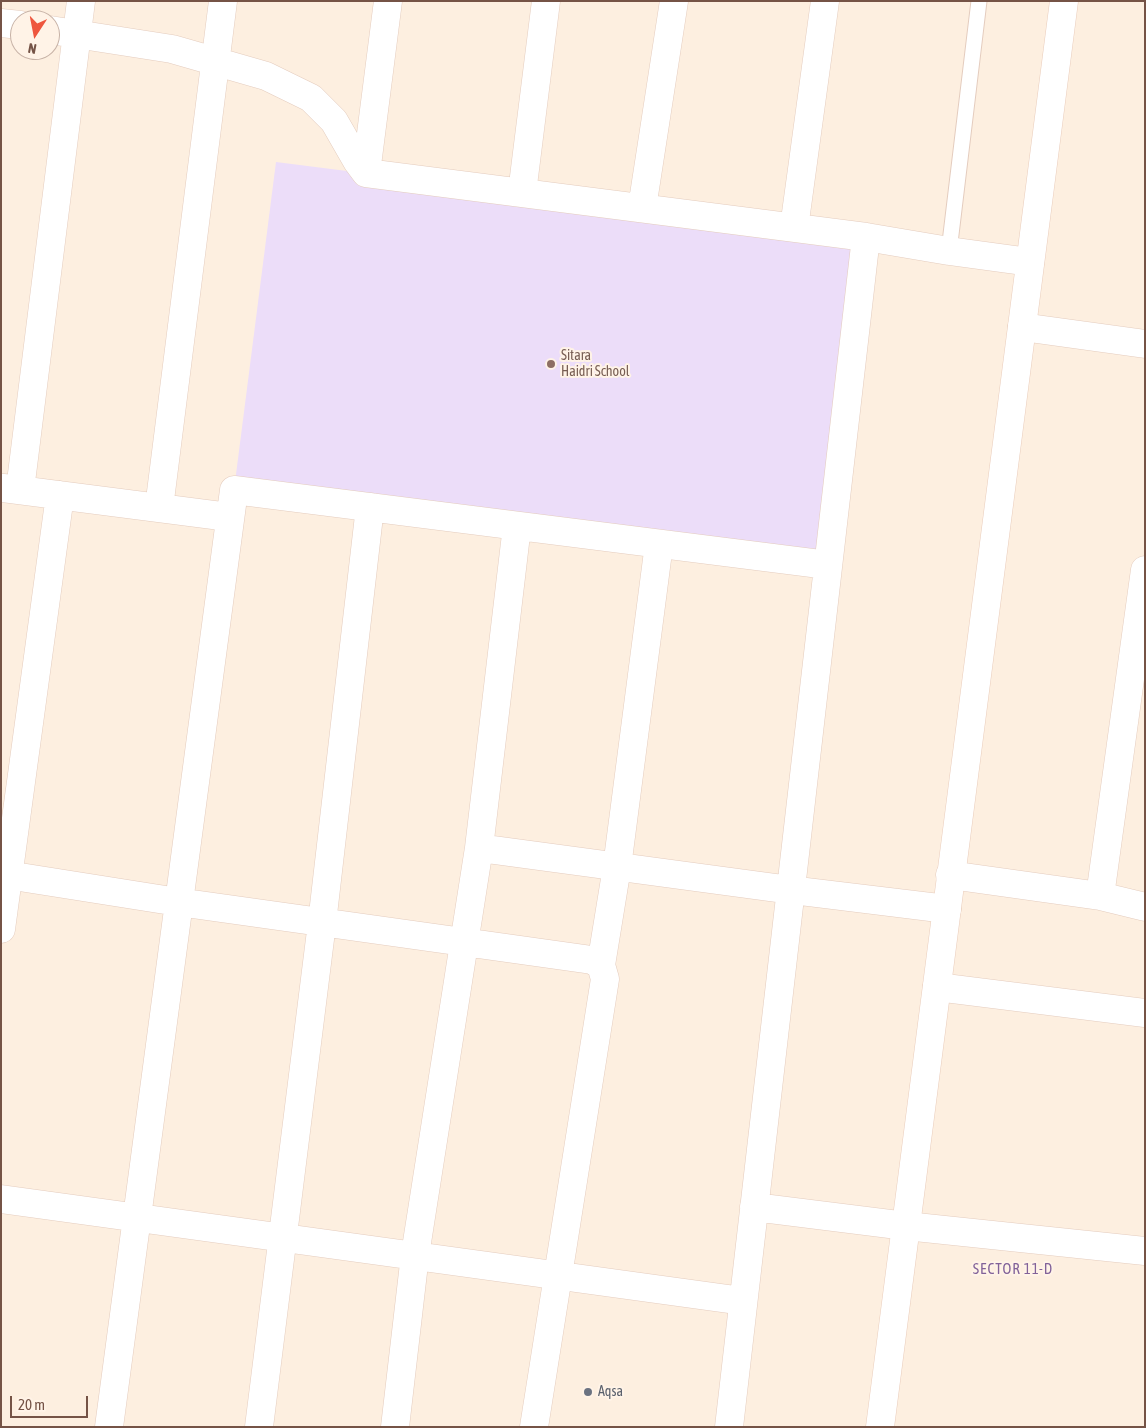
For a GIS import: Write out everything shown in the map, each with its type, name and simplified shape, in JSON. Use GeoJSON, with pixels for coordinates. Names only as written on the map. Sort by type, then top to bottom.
{"type":"FeatureCollection","features":[{"type":"Feature","properties":{"kind":"street"},"geometry":{"type":"LineString","coordinates":[[81,1],[63,32],[11,489],[229,517]]}},
{"type":"Feature","properties":{"kind":"street"},"geometry":{"type":"LineString","coordinates":[[160,508],[223,1]]}},
{"type":"Feature","properties":{"kind":"street"},"geometry":{"type":"LineString","coordinates":[[366,173],[388,1]]}},
{"type":"Feature","properties":{"kind":"street"},"geometry":{"type":"LineString","coordinates":[[522,193],[546,1]]}},
{"type":"Feature","properties":{"kind":"street"},"geometry":{"type":"LineString","coordinates":[[642,208],[674,1]]}},
{"type":"Feature","properties":{"kind":"street"},"geometry":{"type":"LineString","coordinates":[[794,228],[825,1]]}},
{"type":"Feature","properties":{"kind":"street"},"geometry":{"type":"LineString","coordinates":[[880,1427],[1064,1]]}},
{"type":"Feature","properties":{"kind":"street"},"geometry":{"type":"LineString","coordinates":[[63,32],[172,49],[266,76],[311,98],[334,121],[366,173],[794,228],[1030,262]]}},
{"type":"Feature","properties":{"kind":"street"},"geometry":{"type":"LineString","coordinates":[[729,1427],[866,238]]}},
{"type":"Feature","properties":{"kind":"street"},"geometry":{"type":"LineString","coordinates":[[1022,326],[1145,344]]}},
{"type":"Feature","properties":{"kind":"street"},"geometry":{"type":"LineString","coordinates":[[109,1427],[234,490],[828,565]]}},
{"type":"Feature","properties":{"kind":"street"},"geometry":{"type":"LineString","coordinates":[[1,929],[5,875],[60,495]]}},
{"type":"Feature","properties":{"kind":"street"},"geometry":{"type":"LineString","coordinates":[[259,1427],[322,923],[370,508]]}},
{"type":"Feature","properties":{"kind":"street"},"geometry":{"type":"LineString","coordinates":[[395,1427],[415,1255],[478,848],[517,526]]}},
{"type":"Feature","properties":{"kind":"street"},"geometry":{"type":"LineString","coordinates":[[534,1427],[606,979],[602,965],[617,867],[659,544]]}},
{"type":"Feature","properties":{"kind":"street"},"geometry":{"type":"LineString","coordinates":[[1100,896],[1145,570]]}},
{"type":"Feature","properties":{"kind":"street"},"geometry":{"type":"LineString","coordinates":[[478,848],[947,909]]}},
{"type":"Feature","properties":{"kind":"street"},"geometry":{"type":"LineString","coordinates":[[5,875],[322,923],[592,960],[602,965]]}},
{"type":"Feature","properties":{"kind":"street"},"geometry":{"type":"LineString","coordinates":[[950,875],[1100,896],[1145,907]]}},
{"type":"Feature","properties":{"kind":"street"},"geometry":{"type":"LineString","coordinates":[[937,987],[1145,1013]]}},
{"type":"Feature","properties":{"kind":"street"},"geometry":{"type":"LineString","coordinates":[[1,1199],[743,1301]]}},
{"type":"Feature","properties":{"kind":"street"},"geometry":{"type":"LineString","coordinates":[[754,1207],[906,1226],[1145,1250]]}},
{"type":"Feature","properties":{"kind":"lane"},"geometry":{"type":"LineString","coordinates":[[948,251],[979,1]]}},
{"type":"Feature","properties":{"kind":"shaded area","name":"Sitara Haidri School"},"geometry":{"type":"Polygon","coordinates":[[[276,162],[866,237],[828,565],[234,490],[276,162]]]}},
{"type":"Feature","properties":{"kind":"place","name":"Sitara Haidri School"},"geometry":{"type":"Point","coordinates":[551,364]}},
{"type":"Feature","properties":{"kind":"place","name":"Aqsa"},"geometry":{"type":"Point","coordinates":[588,1392]}},
{"type":"Feature","properties":{"kind":"district","name":"SECTOR 11-D"},"geometry":{"type":"Point","coordinates":[1013,1269]}}]}
